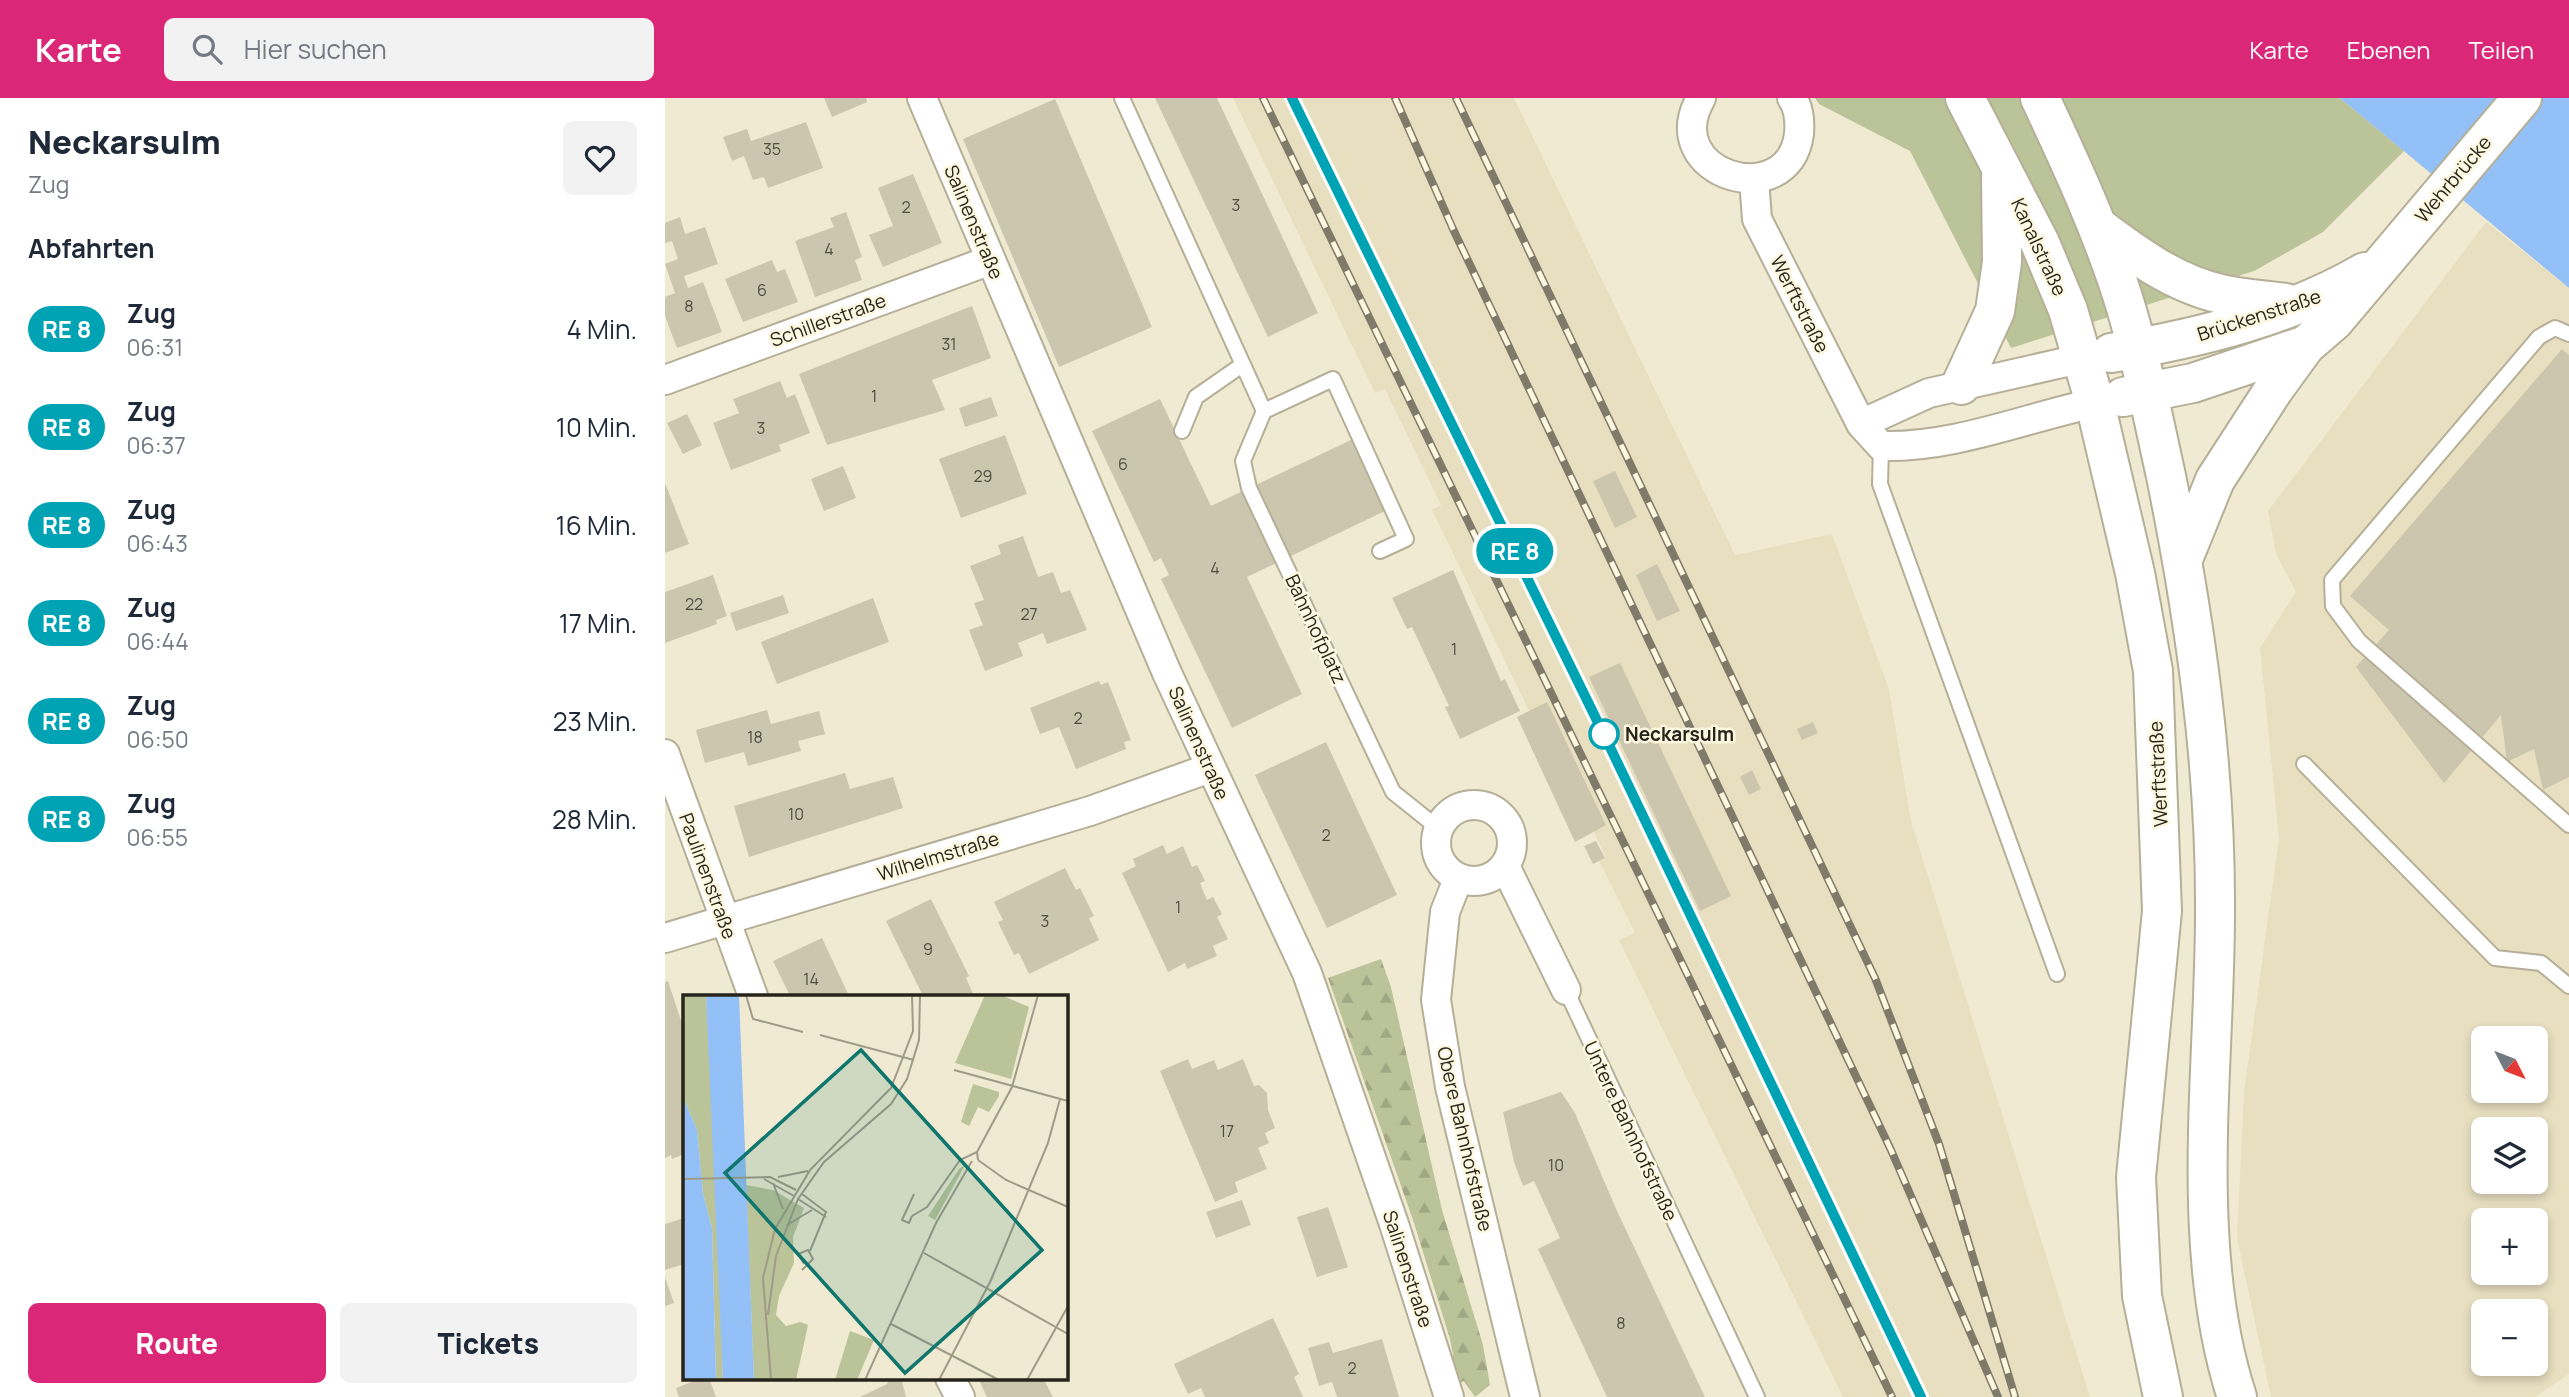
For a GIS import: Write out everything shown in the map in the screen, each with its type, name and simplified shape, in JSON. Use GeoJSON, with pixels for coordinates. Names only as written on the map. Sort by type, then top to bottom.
{"type":"FeatureCollection","features":[{"type":"Feature","properties":{"kind":"main road","name":"Kanalstraße"},"geometry":{"type":"LineString","coordinates":[[1965,98],[2041,243],[2084,358],[2095,403]]}},
{"type":"Feature","properties":{"kind":"main road"},"geometry":{"type":"LineString","coordinates":[[2040,98],[2097,226],[2137,348],[2183,559],[2206,730],[2215,912],[2209,1106],[2211,1269],[2228,1370],[2237,1397]]}},
{"type":"Feature","properties":{"kind":"main road","name":"Wehrbrücke"},"geometry":{"type":"LineString","coordinates":[[2385,260],[2522,98]]}},
{"type":"Feature","properties":{"kind":"main road"},"geometry":{"type":"LineString","coordinates":[[1961,385],[1995,311],[2002,262],[2001,167]]}},
{"type":"Feature","properties":{"kind":"main road"},"geometry":{"type":"LineString","coordinates":[[2097,226],[2133,253],[2171,275],[2220,294],[2299,304]]}},
{"type":"Feature","properties":{"kind":"main road","name":"Brückenstraße"},"geometry":{"type":"LineString","coordinates":[[2084,358],[2180,341],[2299,304],[2334,290],[2385,260]]}},
{"type":"Feature","properties":{"kind":"main road","name":"Brückenstraße"},"geometry":{"type":"LineString","coordinates":[[2095,403],[2193,383],[2307,345],[2334,321],[2385,260]]}},
{"type":"Feature","properties":{"kind":"main road"},"geometry":{"type":"LineString","coordinates":[[2183,559],[2215,480],[2274,389],[2307,345]]}},
{"type":"Feature","properties":{"kind":"main road","name":"Werftstraße"},"geometry":{"type":"LineString","coordinates":[[2095,403],[2135,573],[2153,671],[2162,911],[2136,1177],[2142,1296],[2163,1397]]}},
{"type":"Feature","properties":{"kind":"street","name":"Salinenstraße"},"geometry":{"type":"LineString","coordinates":[[922,98],[1210,768],[1307,973],[1394,1224],[1449,1397]]}},
{"type":"Feature","properties":{"kind":"street"},"geometry":{"type":"LineString","coordinates":[[1701,98],[1692,123],[1694,140],[1702,156],[1716,170],[1733,178],[1753,179],[1773,173],[1788,159],[1798,141],[1800,122],[1792,98]]}},
{"type":"Feature","properties":{"kind":"street","name":"Werftstraße"},"geometry":{"type":"LineString","coordinates":[[1753,179],[1757,219],[1861,424],[1881,446]]}},
{"type":"Feature","properties":{"kind":"street","name":"Schillerstraße"},"geometry":{"type":"LineString","coordinates":[[665,380],[991,260]]}},
{"type":"Feature","properties":{"kind":"street"},"geometry":{"type":"LineString","coordinates":[[1861,424],[1929,393],[2084,358]]}},
{"type":"Feature","properties":{"kind":"street"},"geometry":{"type":"LineString","coordinates":[[1881,446],[1916,447],[1943,443],[2095,403]]}},
{"type":"Feature","properties":{"kind":"street","name":"Paulinenstraße"},"geometry":{"type":"LineString","coordinates":[[665,754],[753,995]]}},
{"type":"Feature","properties":{"kind":"street","name":"Wilhelmstraße"},"geometry":{"type":"LineString","coordinates":[[665,938],[1090,811],[1210,768]]}},
{"type":"Feature","properties":{"kind":"street"},"geometry":{"type":"LineString","coordinates":[[1466,805],[1485,806],[1501,815],[1510,830],[1513,849],[1506,866],[1484,881],[1458,879],[1445,870],[1437,857],[1434,842],[1438,828],[1449,813],[1466,805]]}},
{"type":"Feature","properties":{"kind":"street","name":"Untere Bahnhofstraße"},"geometry":{"type":"LineString","coordinates":[[1506,866],[1535,945],[1566,990]]}},
{"type":"Feature","properties":{"kind":"street","name":"Obere Bahnhofstraße"},"geometry":{"type":"LineString","coordinates":[[1458,879],[1445,912],[1436,1000],[1450,1087],[1525,1397]]}},
{"type":"Feature","properties":{"kind":"street"},"geometry":{"type":"LineString","coordinates":[[951,1380],[960,1397]]}},
{"type":"Feature","properties":{"kind":"lane"},"geometry":{"type":"LineString","coordinates":[[1122,98],[1264,411],[1333,379],[1406,539],[1380,551]]}},
{"type":"Feature","properties":{"kind":"lane"},"geometry":{"type":"LineString","coordinates":[[2569,334],[2555,328],[2539,337],[2332,580],[2333,606],[2358,641],[2569,825]]}},
{"type":"Feature","properties":{"kind":"lane"},"geometry":{"type":"LineString","coordinates":[[1182,431],[1196,397],[1242,365]]}},
{"type":"Feature","properties":{"kind":"lane","name":"Bahnhofplatz"},"geometry":{"type":"LineString","coordinates":[[1264,411],[1243,461],[1249,488],[1393,792],[1438,828]]}},
{"type":"Feature","properties":{"kind":"lane"},"geometry":{"type":"LineString","coordinates":[[1881,446],[1879,484],[2057,974]]}},
{"type":"Feature","properties":{"kind":"lane"},"geometry":{"type":"LineString","coordinates":[[2304,764],[2495,958],[2541,963],[2569,986]]}},
{"type":"Feature","properties":{"kind":"lane","name":"Untere Bahnhofstraße"},"geometry":{"type":"LineString","coordinates":[[1566,990],[1757,1397]]}},
{"type":"Feature","properties":{"kind":"shaded area"},"geometry":{"type":"Polygon","coordinates":[[[1233,98],[1514,98],[1735,555],[1832,534],[1889,689],[1911,821],[2090,1397],[1843,1397],[1619,940],[1635,933],[1599,861],[1606,857],[1570,782],[1564,783],[1432,510],[1441,505],[1385,389],[1375,393],[1233,98]]]}},
{"type":"Feature","properties":{"kind":"shaded area"},"geometry":{"type":"Polygon","coordinates":[[[2486,222],[2569,288],[2569,1374],[2535,1397],[2271,1397],[2237,1238],[2244,1092],[2279,839],[2260,648],[2296,592],[2276,553],[2268,511],[2486,222]]]}},
{"type":"Feature","properties":{"kind":"green space"},"geometry":{"type":"Polygon","coordinates":[[[1815,98],[2340,98],[2404,151],[2323,232],[2254,271],[2011,348],[1910,151],[1819,104],[1815,98]]]}},
{"type":"Feature","properties":{"kind":"green space"},"geometry":{"type":"Polygon","coordinates":[[[1381,959],[1391,987],[1442,1210],[1483,1345],[1490,1385],[1475,1397],[1464,1381],[1453,1385],[1447,1368],[1453,1355],[1450,1339],[1413,1220],[1328,978],[1381,959]]]}},
{"type":"Feature","properties":{"kind":"water"},"geometry":{"type":"Polygon","coordinates":[[[2340,98],[2569,98],[2569,288],[2340,98]]]}},
{"type":"Feature","properties":{"kind":"building"},"geometry":{"type":"Polygon","coordinates":[[[824,98],[866,98],[867,102],[832,117],[824,98]]]}},
{"type":"Feature","properties":{"kind":"building"},"geometry":{"type":"Polygon","coordinates":[[[1155,98],[1217,98],[1318,313],[1268,337],[1155,98]]]}},
{"type":"Feature","properties":{"kind":"building"},"geometry":{"type":"Polygon","coordinates":[[[1055,99],[1152,327],[1059,367],[963,139],[1055,99]]]}},
{"type":"Feature","properties":{"kind":"building"},"geometry":{"type":"Polygon","coordinates":[[[806,122],[823,168],[768,188],[764,177],[753,180],[744,156],[732,161],[723,137],[747,129],[751,141],[806,122]]]}},
{"type":"Feature","properties":{"kind":"building"},"geometry":{"type":"Polygon","coordinates":[[[913,174],[942,243],[883,267],[869,235],[893,226],[878,188],[913,174]]]}},
{"type":"Feature","properties":{"kind":"building"},"geometry":{"type":"Polygon","coordinates":[[[846,212],[862,257],[855,260],[862,280],[815,297],[795,241],[834,227],[830,218],[846,212]]]}},
{"type":"Feature","properties":{"kind":"building"},"geometry":{"type":"Polygon","coordinates":[[[680,217],[685,234],[705,227],[718,264],[684,276],[688,288],[703,282],[722,332],[677,348],[665,316],[665,297],[675,293],[665,264],[678,259],[672,241],[665,243],[665,223],[680,217]]]}},
{"type":"Feature","properties":{"kind":"building"},"geometry":{"type":"Polygon","coordinates":[[[772,260],[777,272],[785,269],[798,302],[743,322],[725,279],[772,260]]]}},
{"type":"Feature","properties":{"kind":"building"},"geometry":{"type":"Polygon","coordinates":[[[972,306],[991,358],[932,380],[945,410],[827,445],[799,374],[972,306]]]}},
{"type":"Feature","properties":{"kind":"building"},"geometry":{"type":"Polygon","coordinates":[[[2562,349],[2569,355],[2569,777],[2543,790],[2534,749],[2507,762],[2501,715],[2444,783],[2356,667],[2389,630],[2350,596],[2562,349]]]}},
{"type":"Feature","properties":{"kind":"building"},"geometry":{"type":"Polygon","coordinates":[[[780,381],[787,398],[795,394],[810,433],[779,445],[781,451],[731,470],[713,423],[739,413],[733,399],[780,381]]]}},
{"type":"Feature","properties":{"kind":"building"},"geometry":{"type":"Polygon","coordinates":[[[991,397],[998,416],[965,427],[959,408],[991,397]]]}},
{"type":"Feature","properties":{"kind":"building"},"geometry":{"type":"Polygon","coordinates":[[[1160,399],[1211,506],[1353,439],[1387,510],[1247,577],[1302,694],[1232,728],[1161,579],[1169,575],[1161,558],[1154,562],[1092,431],[1160,399]]]}},
{"type":"Feature","properties":{"kind":"building"},"geometry":{"type":"Polygon","coordinates":[[[687,414],[702,445],[683,454],[667,423],[687,414]]]}},
{"type":"Feature","properties":{"kind":"building"},"geometry":{"type":"Polygon","coordinates":[[[1005,435],[1027,494],[961,518],[939,459],[1005,435]]]}},
{"type":"Feature","properties":{"kind":"building"},"geometry":{"type":"Polygon","coordinates":[[[843,466],[856,498],[824,511],[811,479],[843,466]]]}},
{"type":"Feature","properties":{"kind":"building"},"geometry":{"type":"Polygon","coordinates":[[[1615,471],[1637,517],[1615,528],[1593,481],[1615,471]]]}},
{"type":"Feature","properties":{"kind":"building"},"geometry":{"type":"Polygon","coordinates":[[[665,483],[689,544],[665,553],[665,483]]]}},
{"type":"Feature","properties":{"kind":"building"},"geometry":{"type":"Polygon","coordinates":[[[1023,536],[1038,577],[1053,572],[1061,593],[1070,590],[1087,630],[1047,644],[1043,633],[1018,643],[1023,656],[985,671],[969,630],[983,625],[974,603],[984,600],[970,566],[1001,554],[998,545],[1023,536]]]}},
{"type":"Feature","properties":{"kind":"building"},"geometry":{"type":"Polygon","coordinates":[[[1657,564],[1680,611],[1657,621],[1636,575],[1657,564]]]}},
{"type":"Feature","properties":{"kind":"building"},"geometry":{"type":"Polygon","coordinates":[[[1453,570],[1501,681],[1505,679],[1520,711],[1460,739],[1445,707],[1449,706],[1412,627],[1407,629],[1392,598],[1453,570]]]}},
{"type":"Feature","properties":{"kind":"building"},"geometry":{"type":"Polygon","coordinates":[[[713,575],[727,616],[716,620],[717,624],[665,643],[665,592],[713,575]]]}},
{"type":"Feature","properties":{"kind":"building"},"geometry":{"type":"Polygon","coordinates":[[[783,595],[789,613],[736,631],[730,613],[783,595]]]}},
{"type":"Feature","properties":{"kind":"building"},"geometry":{"type":"Polygon","coordinates":[[[873,598],[889,642],[777,684],[761,642],[873,598]]]}},
{"type":"Feature","properties":{"kind":"building"},"geometry":{"type":"Polygon","coordinates":[[[1620,663],[1731,896],[1700,911],[1589,677],[1620,663]]]}},
{"type":"Feature","properties":{"kind":"building"},"geometry":{"type":"Polygon","coordinates":[[[1099,681],[1101,685],[1108,682],[1131,740],[1124,742],[1126,749],[1076,769],[1059,727],[1040,734],[1030,708],[1099,681]]]}},
{"type":"Feature","properties":{"kind":"building"},"geometry":{"type":"Polygon","coordinates":[[[1547,702],[1606,825],[1575,842],[1517,717],[1547,702]]]}},
{"type":"Feature","properties":{"kind":"building"},"geometry":{"type":"Polygon","coordinates":[[[767,710],[771,724],[819,711],[825,734],[798,741],[801,751],[748,766],[744,752],[705,763],[696,730],[767,710]]]}},
{"type":"Feature","properties":{"kind":"building"},"geometry":{"type":"Polygon","coordinates":[[[1813,722],[1818,733],[1802,740],[1797,729],[1813,722]]]}},
{"type":"Feature","properties":{"kind":"building"},"geometry":{"type":"Polygon","coordinates":[[[1326,742],[1397,895],[1327,928],[1255,775],[1326,742]]]}},
{"type":"Feature","properties":{"kind":"building"},"geometry":{"type":"Polygon","coordinates":[[[1752,770],[1761,789],[1749,795],[1740,777],[1752,770]]]}},
{"type":"Feature","properties":{"kind":"building"},"geometry":{"type":"Polygon","coordinates":[[[845,773],[850,789],[893,777],[903,808],[749,857],[734,806],[845,773]]]}},
{"type":"Feature","properties":{"kind":"building"},"geometry":{"type":"Polygon","coordinates":[[[1596,841],[1605,858],[1593,864],[1584,846],[1596,841]]]}},
{"type":"Feature","properties":{"kind":"building"},"geometry":{"type":"Polygon","coordinates":[[[1163,845],[1167,854],[1183,846],[1192,867],[1197,865],[1205,881],[1200,883],[1207,900],[1213,897],[1222,914],[1217,917],[1228,939],[1213,946],[1217,956],[1187,969],[1185,963],[1168,972],[1122,873],[1136,866],[1133,859],[1163,845]]]}},
{"type":"Feature","properties":{"kind":"building"},"geometry":{"type":"Polygon","coordinates":[[[1065,868],[1076,890],[1080,888],[1094,916],[1089,918],[1099,940],[1029,974],[1019,953],[1014,955],[998,922],[1003,920],[994,902],[1065,868]]]}},
{"type":"Feature","properties":{"kind":"building"},"geometry":{"type":"Polygon","coordinates":[[[931,899],[969,976],[966,978],[974,995],[923,995],[886,921],[931,899]]]}},
{"type":"Feature","properties":{"kind":"building"},"geometry":{"type":"Polygon","coordinates":[[[822,938],[849,995],[790,995],[773,961],[822,938]]]}},
{"type":"Feature","properties":{"kind":"building"},"geometry":{"type":"Polygon","coordinates":[[[668,981],[683,1027],[683,1154],[672,1159],[671,1155],[665,1158],[665,982],[668,981]]]}},
{"type":"Feature","properties":{"kind":"building"},"geometry":{"type":"Polygon","coordinates":[[[1188,1059],[1192,1069],[1214,1060],[1218,1070],[1243,1059],[1254,1086],[1259,1085],[1267,1093],[1268,1110],[1275,1128],[1265,1133],[1269,1143],[1258,1148],[1267,1169],[1235,1182],[1238,1192],[1215,1202],[1160,1071],[1188,1059]]]}},
{"type":"Feature","properties":{"kind":"building"},"geometry":{"type":"Polygon","coordinates":[[[1561,1092],[1575,1113],[1617,1211],[1705,1397],[1607,1397],[1538,1249],[1560,1238],[1534,1181],[1523,1186],[1514,1162],[1503,1112],[1561,1092]]]}},
{"type":"Feature","properties":{"kind":"building"},"geometry":{"type":"Polygon","coordinates":[[[1242,1200],[1251,1225],[1216,1238],[1206,1212],[1242,1200]]]}},
{"type":"Feature","properties":{"kind":"building"},"geometry":{"type":"Polygon","coordinates":[[[1328,1207],[1348,1267],[1317,1277],[1297,1217],[1328,1207]]]}},
{"type":"Feature","properties":{"kind":"building"},"geometry":{"type":"Polygon","coordinates":[[[683,1218],[683,1264],[665,1270],[665,1224],[683,1218]]]}},
{"type":"Feature","properties":{"kind":"building"},"geometry":{"type":"Polygon","coordinates":[[[665,1277],[674,1303],[665,1306],[665,1277]]]}},
{"type":"Feature","properties":{"kind":"building"},"geometry":{"type":"Polygon","coordinates":[[[1273,1318],[1299,1374],[1294,1377],[1303,1397],[1205,1397],[1201,1388],[1188,1394],[1174,1364],[1273,1318]]]}},
{"type":"Feature","properties":{"kind":"building"},"geometry":{"type":"Polygon","coordinates":[[[1382,1339],[1399,1397],[1337,1397],[1332,1382],[1319,1386],[1308,1348],[1329,1342],[1333,1353],[1382,1339]]]}},
{"type":"Feature","properties":{"kind":"building"},"geometry":{"type":"Polygon","coordinates":[[[710,1380],[716,1397],[679,1397],[676,1388],[694,1381],[710,1380]]]}},
{"type":"Feature","properties":{"kind":"building"},"geometry":{"type":"Polygon","coordinates":[[[889,1380],[902,1381],[906,1397],[860,1397],[887,1384],[889,1380]]]}},
{"type":"Feature","properties":{"kind":"building"},"geometry":{"type":"Polygon","coordinates":[[[979,1380],[1050,1380],[1045,1382],[1053,1397],[987,1397],[979,1380]]]}},
{"type":"Feature","properties":{"kind":"railway"},"geometry":{"type":"LineString","coordinates":[[1263,98],[1892,1397]]}},
{"type":"Feature","properties":{"kind":"railway"},"geometry":{"type":"LineString","coordinates":[[1292,98],[1643,816],[1921,1397]]}},
{"type":"Feature","properties":{"kind":"railway"},"geometry":{"type":"LineString","coordinates":[[1395,98],[1453,229],[1891,1150],[1998,1397]]}},
{"type":"Feature","properties":{"kind":"railway"},"geometry":{"type":"LineString","coordinates":[[1456,98],[1875,978],[1939,1144],[2015,1397]]}},
{"type":"Feature","properties":{"kind":"train"},"geometry":{"type":"LineString","coordinates":[[1292,98],[1609,745],[1921,1397]]}},
{"type":"Feature","properties":{"kind":"place","name":"Neckarsulm"},"geometry":{"type":"Point","coordinates":[1604,734]}}]}
